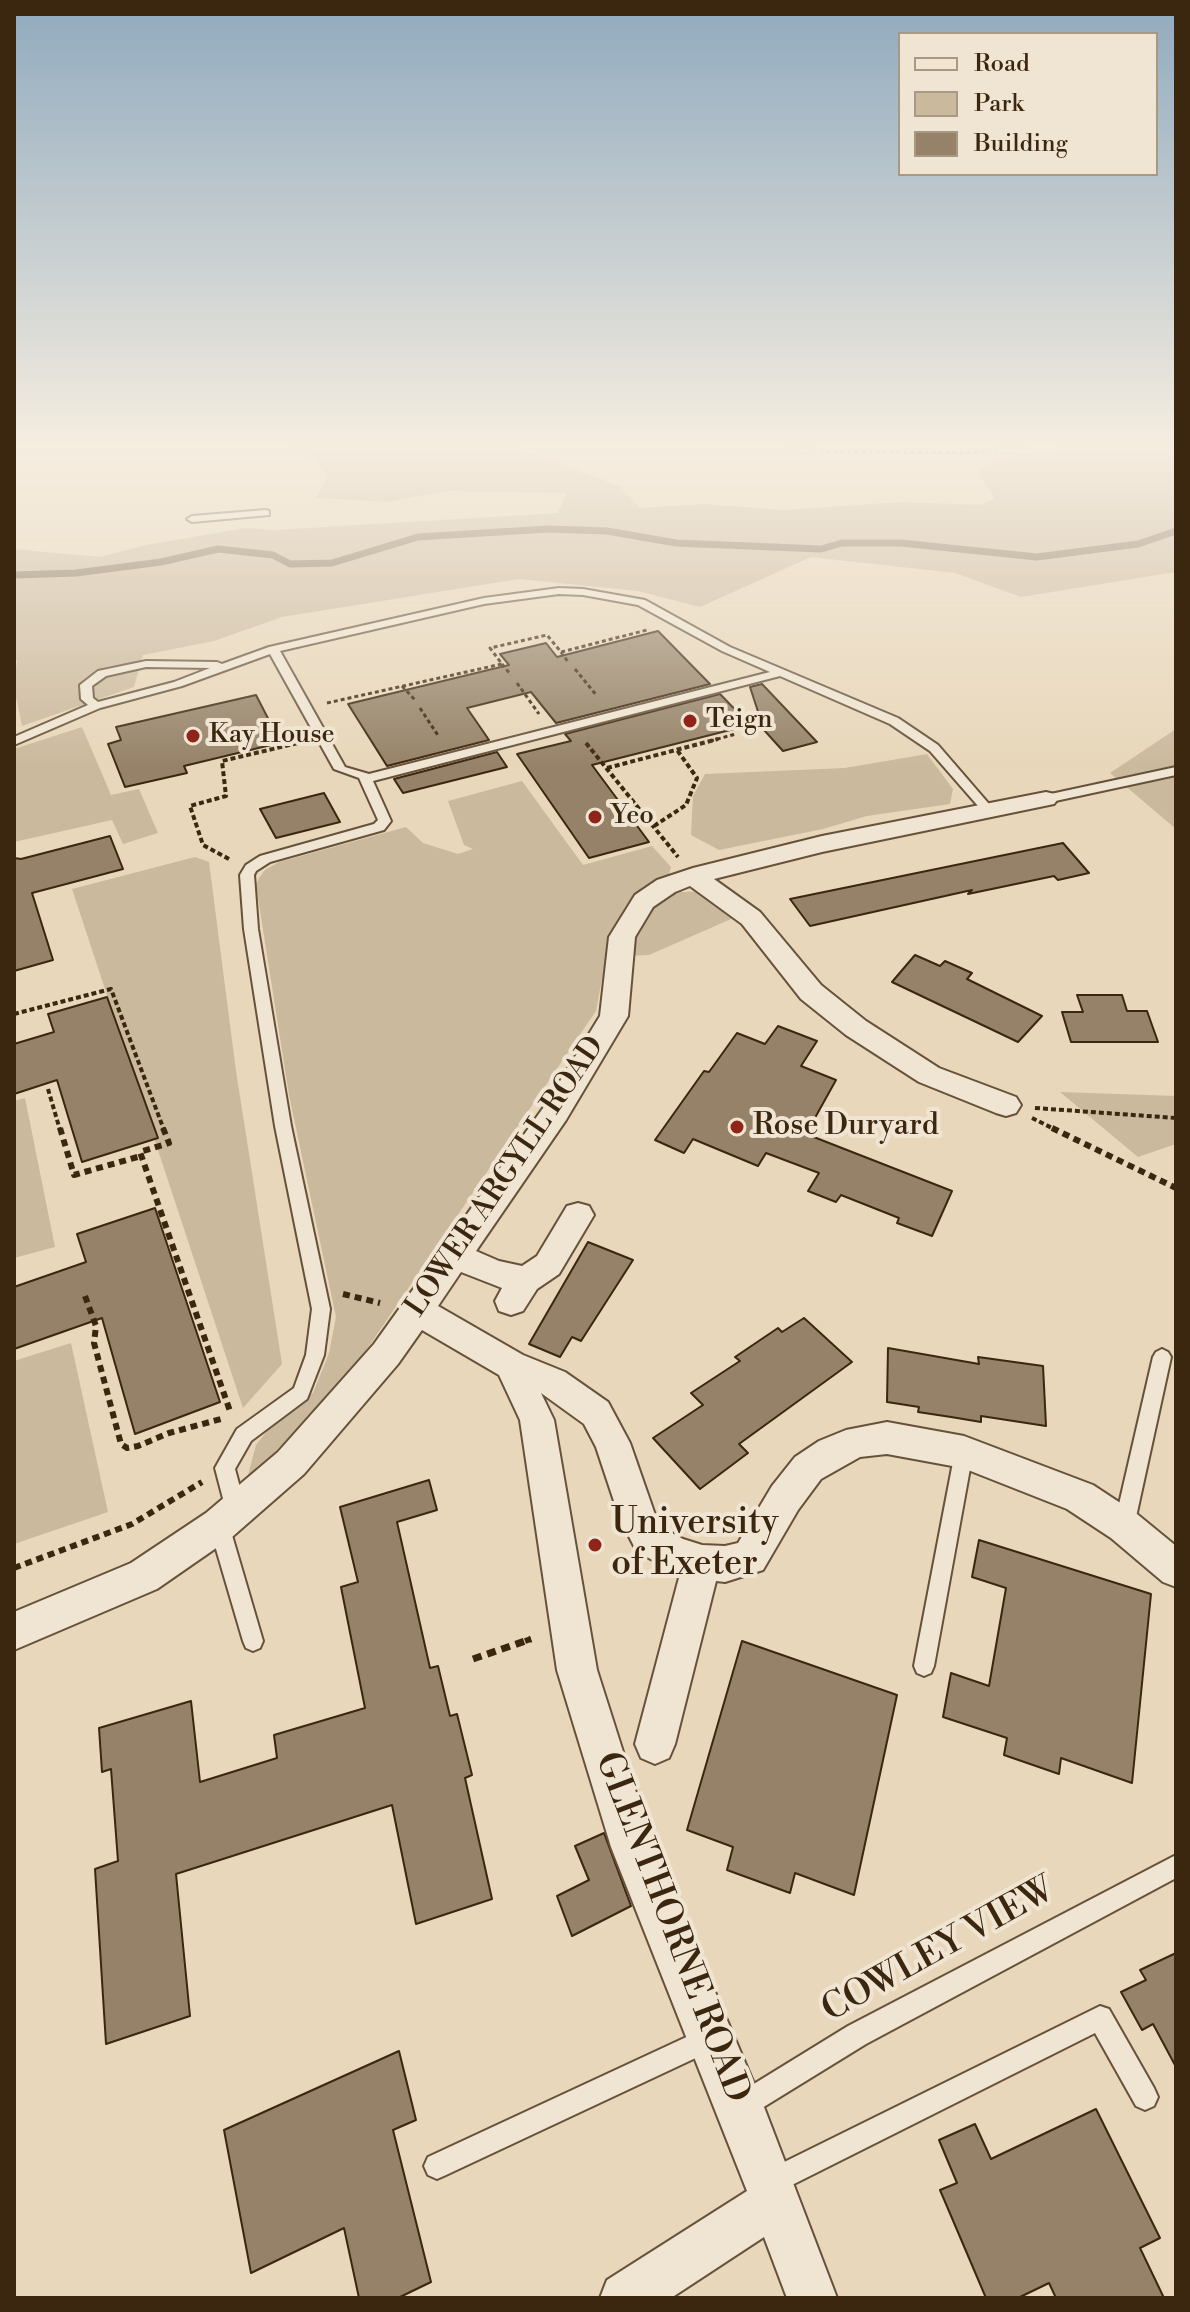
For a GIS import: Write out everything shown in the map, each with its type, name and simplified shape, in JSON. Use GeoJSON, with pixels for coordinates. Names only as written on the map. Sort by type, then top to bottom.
{"type":"FeatureCollection","features":[{"type":"Feature","properties":{"kind":"street","name":"LOWER ARGYLL ROAD"},"geometry":{"type":"LineString","coordinates":[[14,1631],[144,1576],[228,1517],[291,1463],[386,1354],[556,1112],[614,1016],[622,937],[644,901],[666,886],[693,876],[822,844],[1046,799]]}},
{"type":"Feature","properties":{"kind":"street"},"geometry":{"type":"LineString","coordinates":[[693,876],[751,918],[811,992],[856,1028],[929,1075],[1006,1105]]}},
{"type":"Feature","properties":{"kind":"street"},"geometry":{"type":"LineString","coordinates":[[454,1255],[494,1273],[519,1291],[548,1265],[578,1215]]}},
{"type":"Feature","properties":{"kind":"street"},"geometry":{"type":"LineString","coordinates":[[416,1310],[511,1365],[553,1382],[596,1413],[612,1443],[638,1519],[650,1540],[674,1554],[702,1563],[725,1564],[750,1557],[785,1498],[808,1468],[832,1452],[858,1441],[887,1438],[964,1452],[1080,1497],[1124,1526],[1176,1569]]}},
{"type":"Feature","properties":{"kind":"street","name":"GLENTHORNE ROAD"},"geometry":{"type":"LineString","coordinates":[[511,1365],[537,1420],[577,1670],[632,1847],[740,2107],[812,2298]]}},
{"type":"Feature","properties":{"kind":"street"},"geometry":{"type":"LineString","coordinates":[[655,1744],[702,1563]]}},
{"type":"Feature","properties":{"kind":"street"},"geometry":{"type":"LineString","coordinates":[[625,2298],[772,2192]]}},
{"type":"Feature","properties":{"kind":"lane"},"geometry":{"type":"LineString","coordinates":[[14,741],[96,706],[178,684],[273,649],[484,601],[559,591],[641,602],[726,649],[913,732],[934,748],[989,811]]}},
{"type":"Feature","properties":{"kind":"lane"},"geometry":{"type":"LineString","coordinates":[[273,649],[340,769],[366,779],[782,672]]}},
{"type":"Feature","properties":{"kind":"lane"},"geometry":{"type":"LineString","coordinates":[[96,706],[87,699],[86,685],[102,673],[146,664],[228,665]]}},
{"type":"Feature","properties":{"kind":"lane"},"geometry":{"type":"LineString","coordinates":[[1046,799],[1176,771]]}},
{"type":"Feature","properties":{"kind":"lane"},"geometry":{"type":"LineString","coordinates":[[253,1641],[228,1517],[225,1468],[244,1435],[301,1393],[315,1355],[321,1309],[283,1126],[246,882],[249,871],[265,859],[383,825],[385,815],[366,779]]}},
{"type":"Feature","properties":{"kind":"lane"},"geometry":{"type":"LineString","coordinates":[[1124,1526],[1162,1357]]}},
{"type":"Feature","properties":{"kind":"lane"},"geometry":{"type":"LineString","coordinates":[[924,1666],[964,1452]]}},
{"type":"Feature","properties":{"kind":"lane","name":"COWLEY VIEW"},"geometry":{"type":"LineString","coordinates":[[740,2107],[857,2035],[1176,1866]]}},
{"type":"Feature","properties":{"kind":"lane"},"geometry":{"type":"LineString","coordinates":[[772,2192],[1100,2018],[1145,2097]]}},
{"type":"Feature","properties":{"kind":"lane"},"geometry":{"type":"LineString","coordinates":[[437,2166],[711,2037]]}},
{"type":"Feature","properties":{"kind":"path"},"geometry":{"type":"LineString","coordinates":[[561,652],[679,622]]}},
{"type":"Feature","properties":{"kind":"path"},"geometry":{"type":"LineString","coordinates":[[511,675],[490,648],[547,635],[568,662]]}},
{"type":"Feature","properties":{"kind":"path"},"geometry":{"type":"LineString","coordinates":[[306,707],[502,664]]}},
{"type":"Feature","properties":{"kind":"path"},"geometry":{"type":"LineString","coordinates":[[575,669],[598,697]]}},
{"type":"Feature","properties":{"kind":"path"},"geometry":{"type":"LineString","coordinates":[[517,683],[542,717]]}},
{"type":"Feature","properties":{"kind":"path"},"geometry":{"type":"LineString","coordinates":[[402,685],[416,701]]}},
{"type":"Feature","properties":{"kind":"path"},"geometry":{"type":"LineString","coordinates":[[420,708],[451,757]]}},
{"type":"Feature","properties":{"kind":"path"},"geometry":{"type":"LineString","coordinates":[[571,725],[693,876]]}},
{"type":"Feature","properties":{"kind":"path"},"geometry":{"type":"LineString","coordinates":[[607,768],[736,734]]}},
{"type":"Feature","properties":{"kind":"path"},"geometry":{"type":"LineString","coordinates":[[249,871],[203,845],[190,806],[226,796],[222,761],[296,743]]}},
{"type":"Feature","properties":{"kind":"path"},"geometry":{"type":"LineString","coordinates":[[654,826],[686,805],[697,778],[677,750]]}},
{"type":"Feature","properties":{"kind":"path"},"geometry":{"type":"LineString","coordinates":[[14,1014],[111,989],[169,1143],[140,1152],[232,1416],[169,1433],[138,1446],[127,1448],[121,1444],[94,1343],[96,1326],[85,1296]]}},
{"type":"Feature","properties":{"kind":"path"},"geometry":{"type":"LineString","coordinates":[[48,1089],[74,1175],[142,1156]]}},
{"type":"Feature","properties":{"kind":"path"},"geometry":{"type":"LineString","coordinates":[[1006,1105],[1176,1118]]}},
{"type":"Feature","properties":{"kind":"path"},"geometry":{"type":"LineString","coordinates":[[1006,1105],[1176,1188]]}},
{"type":"Feature","properties":{"kind":"path"},"geometry":{"type":"LineString","coordinates":[[315,1287],[416,1310]]}},
{"type":"Feature","properties":{"kind":"path"},"geometry":{"type":"LineString","coordinates":[[14,1568],[132,1524],[225,1468]]}},
{"type":"Feature","properties":{"kind":"path"},"geometry":{"type":"LineString","coordinates":[[473,1659],[531,1639]]}},
{"type":"Feature","properties":{"kind":"green space"},"geometry":{"type":"Polygon","coordinates":[[[14,552],[100,557],[120,552],[1176,552],[1176,572],[1021,597],[955,573],[811,557],[700,607],[638,591],[519,579],[282,617],[214,641],[143,655],[134,687],[22,726],[14,687],[17,660],[14,660],[14,552]]]}},
{"type":"Feature","properties":{"kind":"green space"},"geometry":{"type":"Polygon","coordinates":[[[82,727],[111,795],[139,789],[158,833],[123,844],[112,820],[14,842],[14,749],[82,727]]]}},
{"type":"Feature","properties":{"kind":"green space"},"geometry":{"type":"Polygon","coordinates":[[[1176,729],[1176,829],[1110,773],[1176,729]]]}},
{"type":"Feature","properties":{"kind":"green space"},"geometry":{"type":"Polygon","coordinates":[[[927,754],[953,789],[950,804],[867,816],[823,829],[719,850],[691,835],[693,796],[705,774],[845,768],[927,754]]]}},
{"type":"Feature","properties":{"kind":"green space"},"geometry":{"type":"Polygon","coordinates":[[[522,781],[583,865],[652,846],[671,867],[668,878],[682,892],[708,891],[738,916],[649,955],[606,957],[596,1011],[340,1389],[247,1479],[256,1445],[271,1426],[313,1393],[329,1353],[336,1317],[289,1095],[256,885],[265,870],[279,862],[406,827],[423,843],[458,854],[473,849],[464,845],[448,801],[522,781]]]}},
{"type":"Feature","properties":{"kind":"green space"},"geometry":{"type":"Polygon","coordinates":[[[195,857],[209,862],[236,1071],[282,1364],[243,1408],[72,889],[195,857]]]}},
{"type":"Feature","properties":{"kind":"green space"},"geometry":{"type":"Polygon","coordinates":[[[1060,1092],[1176,1096],[1176,1144],[1138,1157],[1060,1092]]]}},
{"type":"Feature","properties":{"kind":"green space"},"geometry":{"type":"Polygon","coordinates":[[[25,1098],[55,1247],[14,1258],[14,1101],[25,1098]]]}},
{"type":"Feature","properties":{"kind":"green space"},"geometry":{"type":"Polygon","coordinates":[[[71,1343],[108,1512],[14,1544],[14,1361],[71,1343]]]}},
{"type":"Feature","properties":{"kind":"building"},"geometry":{"type":"Polygon","coordinates":[[[658,631],[710,684],[556,723],[531,692],[467,708],[489,740],[387,766],[348,704],[509,665],[500,654],[546,643],[557,657],[658,631]]]}},
{"type":"Feature","properties":{"kind":"building"},"geometry":{"type":"Polygon","coordinates":[[[762,684],[817,742],[783,751],[764,730],[750,687],[762,684]]]}},
{"type":"Feature","properties":{"kind":"building"},"geometry":{"type":"Polygon","coordinates":[[[720,694],[750,725],[592,765],[649,842],[589,858],[517,754],[571,741],[565,734],[720,694]]]}},
{"type":"Feature","properties":{"kind":"building","name":"Kay House"},"geometry":{"type":"Polygon","coordinates":[[[256,695],[274,730],[265,732],[271,745],[184,766],[187,773],[125,787],[108,744],[121,740],[116,727],[256,695]]]}},
{"type":"Feature","properties":{"kind":"building"},"geometry":{"type":"Polygon","coordinates":[[[497,752],[507,767],[403,793],[394,779],[497,752]]]}},
{"type":"Feature","properties":{"kind":"building"},"geometry":{"type":"Polygon","coordinates":[[[324,793],[340,822],[276,838],[260,809],[324,793]]]}},
{"type":"Feature","properties":{"kind":"building"},"geometry":{"type":"Polygon","coordinates":[[[110,836],[123,869],[32,893],[53,960],[14,971],[14,858],[21,859],[110,836]]]}},
{"type":"Feature","properties":{"kind":"building"},"geometry":{"type":"Polygon","coordinates":[[[1063,843],[1089,873],[1058,880],[1054,876],[968,894],[972,890],[810,926],[790,899],[1063,843]]]}},
{"type":"Feature","properties":{"kind":"building"},"geometry":{"type":"Polygon","coordinates":[[[915,955],[940,966],[945,961],[972,973],[967,979],[1042,1016],[1018,1042],[892,982],[915,955]]]}},
{"type":"Feature","properties":{"kind":"building"},"geometry":{"type":"Polygon","coordinates":[[[1077,995],[1122,995],[1127,1011],[1147,1011],[1158,1042],[1071,1042],[1062,1012],[1083,1012],[1077,995]]]}},
{"type":"Feature","properties":{"kind":"building"},"geometry":{"type":"Polygon","coordinates":[[[107,997],[158,1138],[82,1162],[57,1080],[14,1094],[14,1044],[54,1032],[48,1014],[107,997]]]}},
{"type":"Feature","properties":{"kind":"building"},"geometry":{"type":"Polygon","coordinates":[[[778,1026],[817,1041],[801,1066],[836,1080],[806,1134],[952,1191],[932,1236],[897,1223],[899,1218],[841,1195],[836,1202],[808,1191],[819,1173],[766,1153],[758,1166],[693,1139],[684,1153],[655,1140],[704,1071],[709,1072],[737,1033],[765,1044],[778,1026]]]}},
{"type":"Feature","properties":{"kind":"building"},"geometry":{"type":"Polygon","coordinates":[[[155,1208],[220,1402],[135,1434],[102,1318],[14,1349],[14,1287],[86,1262],[77,1234],[155,1208]]]}},
{"type":"Feature","properties":{"kind":"building"},"geometry":{"type":"Polygon","coordinates":[[[588,1242],[633,1260],[581,1341],[572,1337],[560,1357],[529,1344],[588,1242]]]}},
{"type":"Feature","properties":{"kind":"building"},"geometry":{"type":"Polygon","coordinates":[[[804,1318],[852,1362],[739,1444],[748,1453],[700,1489],[653,1438],[703,1405],[691,1393],[740,1361],[735,1357],[778,1328],[782,1332],[804,1318]]]}},
{"type":"Feature","properties":{"kind":"building"},"geometry":{"type":"Polygon","coordinates":[[[888,1348],[979,1364],[978,1357],[1043,1366],[1046,1426],[981,1416],[981,1422],[918,1412],[919,1407],[887,1402],[888,1348]]]}},
{"type":"Feature","properties":{"kind":"building"},"geometry":{"type":"Polygon","coordinates":[[[429,1480],[437,1510],[397,1522],[430,1668],[438,1666],[450,1716],[457,1714],[472,1775],[465,1778],[492,1899],[416,1924],[392,1805],[176,1874],[190,2016],[106,2044],[95,1869],[118,1861],[111,1769],[102,1772],[99,1728],[191,1701],[200,1782],[277,1758],[274,1735],[365,1708],[341,1587],[358,1582],[340,1507],[429,1480]]]}},
{"type":"Feature","properties":{"kind":"building"},"geometry":{"type":"Polygon","coordinates":[[[979,1540],[1151,1594],[1132,1783],[1061,1758],[1059,1774],[1004,1755],[1007,1738],[943,1717],[951,1673],[989,1686],[1006,1588],[972,1577],[979,1540]]]}},
{"type":"Feature","properties":{"kind":"building"},"geometry":{"type":"Polygon","coordinates":[[[742,1641],[897,1695],[854,1895],[795,1873],[790,1893],[727,1870],[733,1847],[687,1830],[742,1641]]]}},
{"type":"Feature","properties":{"kind":"building"},"geometry":{"type":"Polygon","coordinates":[[[604,1833],[631,1906],[572,1936],[557,1896],[589,1880],[575,1846],[604,1833]]]}},
{"type":"Feature","properties":{"kind":"building"},"geometry":{"type":"Polygon","coordinates":[[[1176,1953],[1176,2067],[1153,2024],[1142,2030],[1121,1992],[1146,1980],[1140,1970],[1176,1953]]]}},
{"type":"Feature","properties":{"kind":"building"},"geometry":{"type":"Polygon","coordinates":[[[399,2051],[416,2120],[393,2130],[431,2282],[398,2298],[359,2298],[344,2228],[251,2273],[224,2130],[399,2051]]]}},
{"type":"Feature","properties":{"kind":"building"},"geometry":{"type":"Polygon","coordinates":[[[1096,2109],[1160,2238],[1140,2248],[1164,2298],[1056,2298],[1049,2283],[1018,2298],[986,2298],[940,2190],[957,2183],[939,2140],[975,2124],[991,2159],[1096,2109]]]}},
{"type":"Feature","properties":{"kind":"waterway"},"geometry":{"type":"LineString","coordinates":[[14,575],[76,573],[161,562],[205,552]]}},
{"type":"Feature","properties":{"kind":"waterway"},"geometry":{"type":"LineString","coordinates":[[245,552],[273,555],[290,564],[332,563],[369,552]]}},
{"type":"Feature","properties":{"kind":"waterway"},"geometry":{"type":"LineString","coordinates":[[987,552],[1037,557],[1077,552]]}},
{"type":"Feature","properties":{"kind":"place","name":"Teign"},"geometry":{"type":"Point","coordinates":[690,721]}},
{"type":"Feature","properties":{"kind":"place","name":"Kay House"},"geometry":{"type":"Point","coordinates":[193,736]}},
{"type":"Feature","properties":{"kind":"place","name":"Yeo"},"geometry":{"type":"Point","coordinates":[595,817]}},
{"type":"Feature","properties":{"kind":"place","name":"Rose Duryard"},"geometry":{"type":"Point","coordinates":[737,1127]}},
{"type":"Feature","properties":{"kind":"place","name":"University of Exeter"},"geometry":{"type":"Point","coordinates":[595,1545]}}]}
